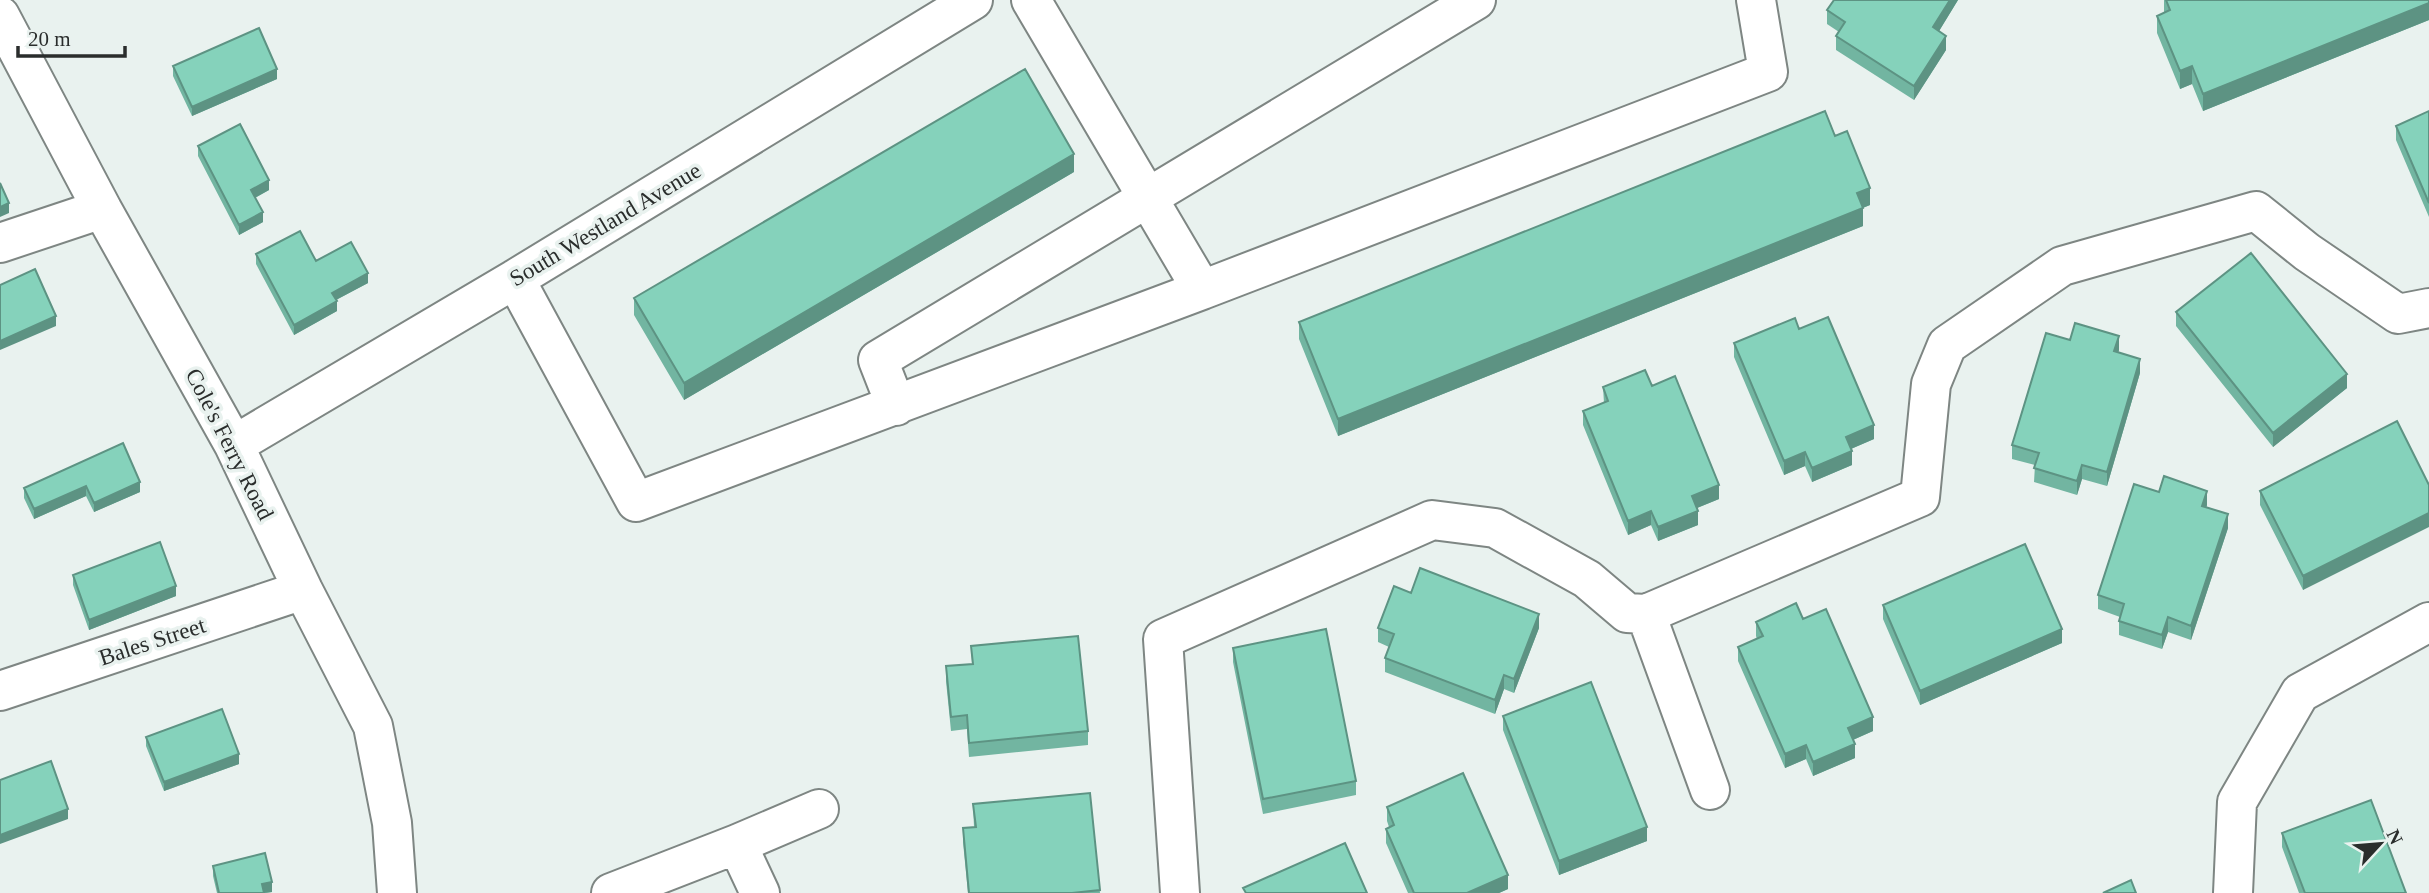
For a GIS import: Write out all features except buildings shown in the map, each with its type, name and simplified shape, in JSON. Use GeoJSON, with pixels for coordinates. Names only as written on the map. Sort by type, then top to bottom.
{"type":"FeatureCollection","features":[{"type":"Feature","properties":{"kind":"street","name":"South Westland Avenue"},"geometry":{"type":"LineString","coordinates":[[234,445],[515,279],[973,0]]}},
{"type":"Feature","properties":{"kind":"street"},"geometry":{"type":"LineString","coordinates":[[1031,0],[1202,290]]}},
{"type":"Feature","properties":{"kind":"street"},"geometry":{"type":"LineString","coordinates":[[896,406],[878,360],[1476,0]]}},
{"type":"Feature","properties":{"kind":"street"},"geometry":{"type":"LineString","coordinates":[[515,279],[636,502],[1202,290],[1768,72],[1756,0]]}},
{"type":"Feature","properties":{"kind":"street","name":"Cole's Ferry Road"},"geometry":{"type":"LineString","coordinates":[[0,16],[102,209],[234,445],[303,590],[373,726],[393,823],[397,893]]}},
{"type":"Feature","properties":{"kind":"street"},"geometry":{"type":"LineString","coordinates":[[0,243],[102,209]]}},
{"type":"Feature","properties":{"kind":"street"},"geometry":{"type":"LineString","coordinates":[[1180,893],[1163,639],[1432,520],[1495,528],[1587,579],[1627,613],[1646,614],[1920,496],[1931,384],[1947,345],[2062,266],[2256,211],[2306,252],[2398,314],[2429,308]]}},
{"type":"Feature","properties":{"kind":"street","name":"Bales Street"},"geometry":{"type":"LineString","coordinates":[[0,691],[303,590]]}},
{"type":"Feature","properties":{"kind":"street"},"geometry":{"type":"LineString","coordinates":[[1646,614],[1710,790]]}},
{"type":"Feature","properties":{"kind":"street"},"geometry":{"type":"LineString","coordinates":[[2233,893],[2237,802],[2300,693],[2429,622]]}},
{"type":"Feature","properties":{"kind":"street"},"geometry":{"type":"LineString","coordinates":[[613,893],[819,809]]}},
{"type":"Feature","properties":{"kind":"street"},"geometry":{"type":"LineString","coordinates":[[737,844],[760,893]]}}]}
